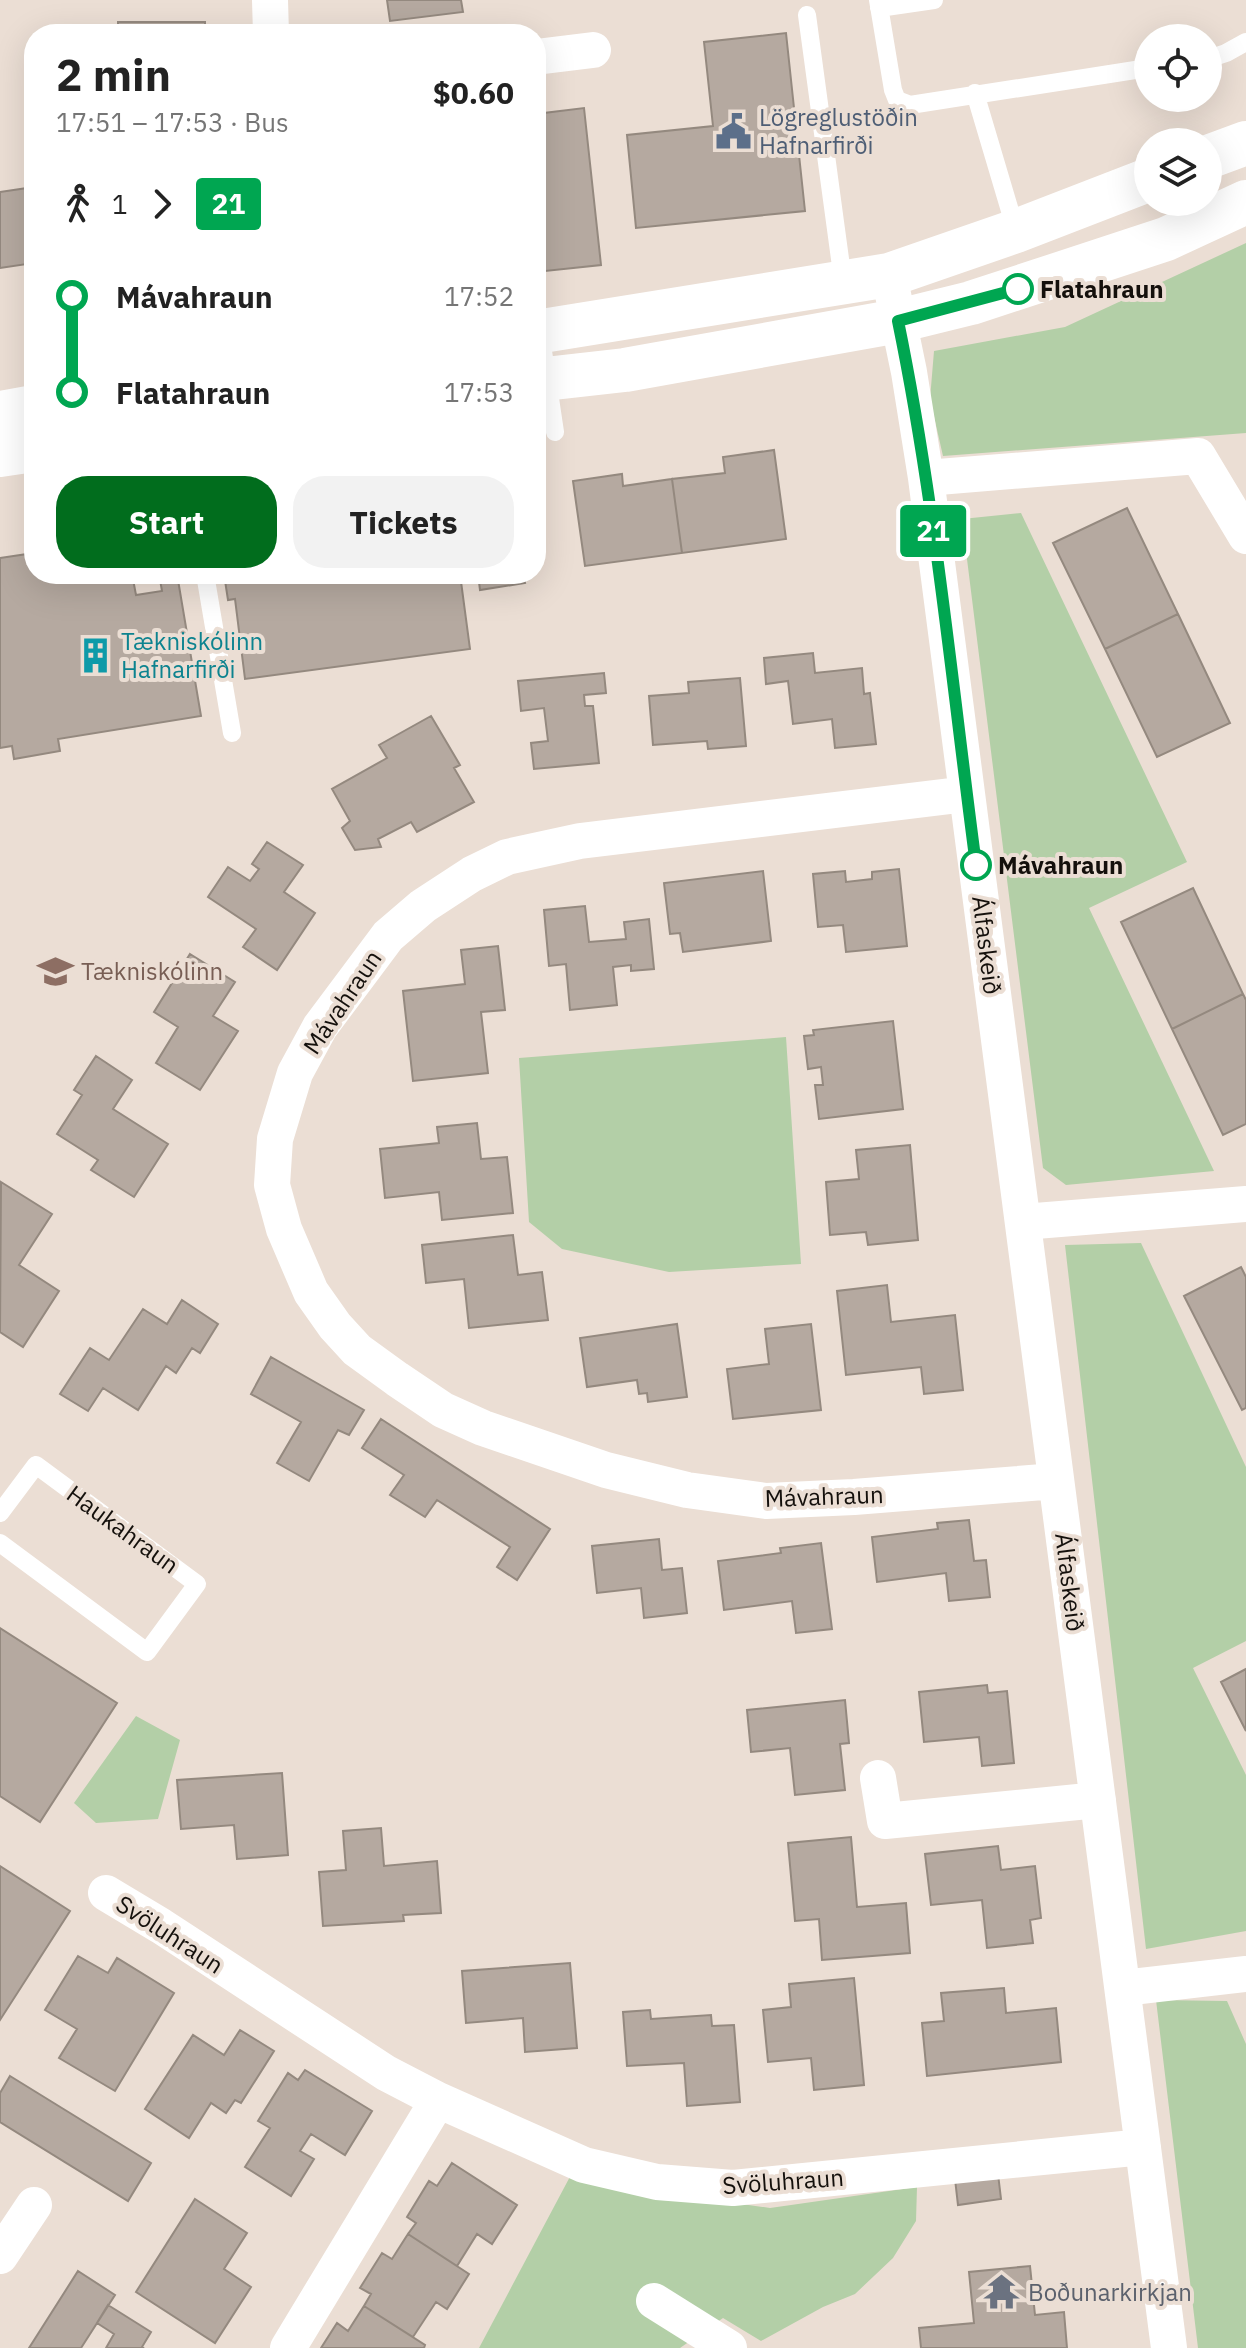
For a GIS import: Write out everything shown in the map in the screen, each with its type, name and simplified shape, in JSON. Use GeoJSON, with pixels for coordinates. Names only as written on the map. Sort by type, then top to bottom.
{"type":"FeatureCollection","features":[{"type":"Feature","properties":{"kind":"street"},"geometry":{"type":"LineString","coordinates":[[270,0],[271,24]]}},
{"type":"Feature","properties":{"kind":"street"},"geometry":{"type":"LineString","coordinates":[[546,56],[593,50]]}},
{"type":"Feature","properties":{"kind":"street"},"geometry":{"type":"LineString","coordinates":[[1222,152],[1246,143]]}},
{"type":"Feature","properties":{"kind":"street"},"geometry":{"type":"LineString","coordinates":[[546,331],[889,275],[1134,185]]}},
{"type":"Feature","properties":{"kind":"street"},"geometry":{"type":"LineString","coordinates":[[546,379],[625,370],[898,321],[1018,289],[1166,239],[1246,202]]}},
{"type":"Feature","properties":{"kind":"street","name":"Álfaskeið"},"geometry":{"type":"LineString","coordinates":[[889,275],[926,478],[1169,2348]]}},
{"type":"Feature","properties":{"kind":"street"},"geometry":{"type":"LineString","coordinates":[[0,413],[24,409]]}},
{"type":"Feature","properties":{"kind":"street"},"geometry":{"type":"LineString","coordinates":[[0,455],[24,451]]}},
{"type":"Feature","properties":{"kind":"street"},"geometry":{"type":"LineString","coordinates":[[926,478],[1198,456],[1246,536]]}},
{"type":"Feature","properties":{"kind":"street","name":"Mávahraun"},"geometry":{"type":"LineString","coordinates":[[967,794],[580,841],[507,857],[472,874],[423,906],[388,936],[320,1027],[295,1073],[275,1139],[272,1185],[284,1229],[306,1279],[335,1326],[357,1350],[397,1379],[443,1410],[483,1428],[606,1470],[687,1490],[766,1501],[1056,1481]]}},
{"type":"Feature","properties":{"kind":"street"},"geometry":{"type":"LineString","coordinates":[[1023,1222],[1246,1204]]}},
{"type":"Feature","properties":{"kind":"street"},"geometry":{"type":"LineString","coordinates":[[878,1778],[885,1821],[1098,1800]]}},
{"type":"Feature","properties":{"kind":"street","name":"Svöluhraun"},"geometry":{"type":"LineString","coordinates":[[106,1893],[386,2073],[438,2100],[584,2165],[657,2182],[733,2188],[1143,2147]]}},
{"type":"Feature","properties":{"kind":"street"},"geometry":{"type":"LineString","coordinates":[[1123,1988],[1246,1974]]}},
{"type":"Feature","properties":{"kind":"street"},"geometry":{"type":"LineString","coordinates":[[288,2348],[438,2100]]}},
{"type":"Feature","properties":{"kind":"street"},"geometry":{"type":"LineString","coordinates":[[0,2256],[34,2205]]}},
{"type":"Feature","properties":{"kind":"street"},"geometry":{"type":"LineString","coordinates":[[654,2301],[729,2348]]}},
{"type":"Feature","properties":{"kind":"lane"},"geometry":{"type":"LineString","coordinates":[[934,0],[879,4],[893,90],[897,100],[910,105],[1134,70]]}},
{"type":"Feature","properties":{"kind":"lane"},"geometry":{"type":"LineString","coordinates":[[807,15],[843,281]]}},
{"type":"Feature","properties":{"kind":"lane"},"geometry":{"type":"LineString","coordinates":[[1222,54],[1246,42]]}},
{"type":"Feature","properties":{"kind":"lane"},"geometry":{"type":"LineString","coordinates":[[975,93],[1016,231]]}},
{"type":"Feature","properties":{"kind":"lane"},"geometry":{"type":"LineString","coordinates":[[546,395],[555,432]]}},
{"type":"Feature","properties":{"kind":"lane"},"geometry":{"type":"LineString","coordinates":[[207,584],[232,733]]}},
{"type":"Feature","properties":{"kind":"lane","name":"Haukahraun"},"geometry":{"type":"LineString","coordinates":[[0,1513],[36,1465],[197,1584],[147,1652],[0,1543]]}},
{"type":"Feature","properties":{"kind":"green space"},"geometry":{"type":"Polygon","coordinates":[[[1246,243],[1246,433],[943,456],[930,399],[934,351],[1065,327],[1246,243]]]}},
{"type":"Feature","properties":{"kind":"green space"},"geometry":{"type":"Polygon","coordinates":[[[1021,513],[1187,862],[1089,908],[1214,1171],[1066,1185],[1043,1168],[962,519],[1021,513]]]}},
{"type":"Feature","properties":{"kind":"green space"},"geometry":{"type":"Polygon","coordinates":[[[786,1037],[801,1264],[669,1272],[562,1249],[529,1222],[519,1058],[786,1037]]]}},
{"type":"Feature","properties":{"kind":"green space"},"geometry":{"type":"Polygon","coordinates":[[[1141,1243],[1246,1467],[1246,1641],[1193,1668],[1246,1775],[1246,1931],[1146,1949],[1065,1245],[1141,1243]]]}},
{"type":"Feature","properties":{"kind":"green space"},"geometry":{"type":"Polygon","coordinates":[[[136,1716],[180,1740],[158,1819],[96,1823],[74,1803],[136,1716]]]}},
{"type":"Feature","properties":{"kind":"green space"},"geometry":{"type":"Polygon","coordinates":[[[1156,2000],[1227,2001],[1246,2044],[1246,2348],[1198,2348],[1156,2000]]]}},
{"type":"Feature","properties":{"kind":"green space"},"geometry":{"type":"Polygon","coordinates":[[[573,2171],[604,2184],[770,2208],[917,2187],[916,2221],[893,2258],[855,2294],[823,2307],[761,2341],[723,2318],[680,2348],[479,2348],[573,2171]]]}},
{"type":"Feature","properties":{"kind":"building"},"geometry":{"type":"Polygon","coordinates":[[[387,0],[461,0],[463,12],[390,21],[387,0]]]}},
{"type":"Feature","properties":{"kind":"building"},"geometry":{"type":"Polygon","coordinates":[[[118,22],[205,22],[205,24],[118,22]]]}},
{"type":"Feature","properties":{"kind":"building","name":"Lögreglustöðin Hafnarfirði"},"geometry":{"type":"Polygon","coordinates":[[[786,33],[805,211],[636,228],[627,135],[713,126],[704,42],[786,33]]]}},
{"type":"Feature","properties":{"kind":"building"},"geometry":{"type":"Polygon","coordinates":[[[584,108],[601,265],[546,271],[546,113],[584,108]]]}},
{"type":"Feature","properties":{"kind":"building"},"geometry":{"type":"Polygon","coordinates":[[[24,188],[24,264],[0,268],[0,192],[24,188]]]}},
{"type":"Feature","properties":{"kind":"building"},"geometry":{"type":"Polygon","coordinates":[[[774,450],[786,539],[682,553],[672,479],[725,473],[723,457],[774,450]]]}},
{"type":"Feature","properties":{"kind":"building"},"geometry":{"type":"Polygon","coordinates":[[[622,474],[623,486],[672,479],[682,553],[585,566],[573,481],[622,474]]]}},
{"type":"Feature","properties":{"kind":"building"},"geometry":{"type":"Polygon","coordinates":[[[1127,508],[1178,614],[1105,649],[1053,543],[1127,508]]]}},
{"type":"Feature","properties":{"kind":"building","name":"Tækniskólinn Hafnarfirði"},"geometry":{"type":"Polygon","coordinates":[[[24,554],[24,584],[134,584],[136,595],[162,591],[161,584],[179,584],[201,716],[58,739],[60,751],[14,759],[12,746],[0,748],[0,558],[24,554]]]}},
{"type":"Feature","properties":{"kind":"building"},"geometry":{"type":"Polygon","coordinates":[[[226,584],[461,584],[470,649],[245,679],[235,599],[228,600],[226,584]]]}},
{"type":"Feature","properties":{"kind":"building"},"geometry":{"type":"Polygon","coordinates":[[[479,584],[519,584],[480,590],[479,584]]]}},
{"type":"Feature","properties":{"kind":"building"},"geometry":{"type":"Polygon","coordinates":[[[1178,614],[1230,723],[1157,757],[1105,649],[1178,614]]]}},
{"type":"Feature","properties":{"kind":"building"},"geometry":{"type":"Polygon","coordinates":[[[813,653],[815,673],[862,668],[864,694],[870,693],[876,744],[835,748],[832,719],[793,724],[788,681],[766,684],[764,658],[813,653]]]}},
{"type":"Feature","properties":{"kind":"building"},"geometry":{"type":"Polygon","coordinates":[[[604,673],[606,693],[584,695],[585,706],[593,706],[599,763],[534,769],[531,743],[548,741],[544,708],[521,711],[518,681],[604,673]]]}},
{"type":"Feature","properties":{"kind":"building"},"geometry":{"type":"Polygon","coordinates":[[[740,678],[746,746],[708,749],[707,741],[653,745],[649,696],[689,693],[688,682],[740,678]]]}},
{"type":"Feature","properties":{"kind":"building"},"geometry":{"type":"Polygon","coordinates":[[[431,716],[460,765],[454,768],[474,802],[417,832],[411,822],[378,839],[381,847],[355,850],[342,828],[350,821],[332,789],[387,758],[379,745],[431,716]]]}},
{"type":"Feature","properties":{"kind":"building"},"geometry":{"type":"Polygon","coordinates":[[[267,842],[303,865],[284,892],[315,913],[277,970],[243,947],[256,929],[208,897],[228,867],[250,881],[259,869],[252,864],[267,842]]]}},
{"type":"Feature","properties":{"kind":"building"},"geometry":{"type":"Polygon","coordinates":[[[899,869],[907,946],[846,952],[843,925],[818,927],[813,874],[845,871],[846,882],[872,879],[872,872],[899,869]]]}},
{"type":"Feature","properties":{"kind":"building"},"geometry":{"type":"Polygon","coordinates":[[[763,871],[771,941],[683,952],[680,933],[670,934],[664,883],[763,871]]]}},
{"type":"Feature","properties":{"kind":"building"},"geometry":{"type":"Polygon","coordinates":[[[1193,888],[1243,994],[1172,1029],[1121,922],[1193,888]]]}},
{"type":"Feature","properties":{"kind":"building"},"geometry":{"type":"Polygon","coordinates":[[[585,906],[589,942],[626,939],[624,922],[649,919],[654,969],[631,971],[631,965],[613,967],[617,1005],[570,1010],[566,964],[549,966],[544,910],[585,906]]]}},
{"type":"Feature","properties":{"kind":"building"},"geometry":{"type":"Polygon","coordinates":[[[498,946],[505,1010],[481,1012],[488,1073],[413,1081],[403,991],[465,984],[461,950],[498,946]]]}},
{"type":"Feature","properties":{"kind":"building"},"geometry":{"type":"Polygon","coordinates":[[[190,954],[235,982],[213,1016],[238,1031],[200,1090],[156,1063],[178,1027],[154,1012],[190,954]]]}},
{"type":"Feature","properties":{"kind":"building"},"geometry":{"type":"Polygon","coordinates":[[[1243,994],[1246,1000],[1246,1124],[1223,1135],[1172,1029],[1243,994]]]}},
{"type":"Feature","properties":{"kind":"building"},"geometry":{"type":"Polygon","coordinates":[[[893,1021],[903,1109],[819,1119],[815,1085],[823,1085],[821,1067],[808,1069],[804,1036],[814,1035],[813,1030],[893,1021]]]}},
{"type":"Feature","properties":{"kind":"building"},"geometry":{"type":"Polygon","coordinates":[[[96,1056],[132,1080],[113,1109],[168,1144],[134,1197],[91,1170],[98,1160],[57,1134],[82,1095],[74,1090],[96,1056]]]}},
{"type":"Feature","properties":{"kind":"building"},"geometry":{"type":"Polygon","coordinates":[[[477,1123],[481,1159],[507,1157],[513,1213],[442,1220],[439,1192],[385,1198],[380,1149],[439,1143],[437,1127],[477,1123]]]}},
{"type":"Feature","properties":{"kind":"building"},"geometry":{"type":"Polygon","coordinates":[[[910,1145],[918,1240],[868,1245],[866,1232],[830,1235],[826,1182],[859,1179],[856,1150],[910,1145]]]}},
{"type":"Feature","properties":{"kind":"building"},"geometry":{"type":"Polygon","coordinates":[[[1,1182],[52,1214],[19,1265],[59,1291],[23,1347],[0,1332],[1,1182]]]}},
{"type":"Feature","properties":{"kind":"building"},"geometry":{"type":"Polygon","coordinates":[[[513,1235],[518,1275],[542,1272],[548,1320],[469,1328],[464,1279],[426,1283],[422,1245],[513,1235]]]}},
{"type":"Feature","properties":{"kind":"building"},"geometry":{"type":"Polygon","coordinates":[[[1241,1267],[1246,1277],[1246,1408],[1242,1410],[1184,1296],[1241,1267]]]}},
{"type":"Feature","properties":{"kind":"building"},"geometry":{"type":"Polygon","coordinates":[[[887,1285],[891,1322],[955,1315],[963,1390],[924,1394],[921,1367],[846,1375],[837,1291],[887,1285]]]}},
{"type":"Feature","properties":{"kind":"building"},"geometry":{"type":"Polygon","coordinates":[[[182,1300],[218,1324],[200,1353],[192,1348],[176,1373],[166,1366],[138,1410],[103,1388],[88,1411],[60,1394],[90,1348],[109,1360],[143,1309],[167,1324],[182,1300]]]}},
{"type":"Feature","properties":{"kind":"building"},"geometry":{"type":"Polygon","coordinates":[[[677,1324],[687,1397],[648,1402],[647,1393],[639,1394],[637,1380],[587,1387],[580,1338],[677,1324]]]}},
{"type":"Feature","properties":{"kind":"building"},"geometry":{"type":"Polygon","coordinates":[[[811,1324],[821,1410],[733,1419],[727,1369],[769,1364],[765,1329],[811,1324]]]}},
{"type":"Feature","properties":{"kind":"building"},"geometry":{"type":"Polygon","coordinates":[[[271,1357],[364,1410],[349,1435],[338,1430],[309,1481],[277,1463],[301,1422],[251,1394],[271,1357]]]}},
{"type":"Feature","properties":{"kind":"building"},"geometry":{"type":"Polygon","coordinates":[[[381,1419],[550,1529],[517,1580],[497,1567],[510,1547],[437,1500],[425,1517],[390,1495],[404,1475],[362,1448],[381,1419]]]}},
{"type":"Feature","properties":{"kind":"building"},"geometry":{"type":"Polygon","coordinates":[[[969,1520],[974,1561],[986,1560],[990,1597],[949,1601],[946,1573],[877,1582],[872,1537],[938,1529],[937,1523],[969,1520]]]}},
{"type":"Feature","properties":{"kind":"building"},"geometry":{"type":"Polygon","coordinates":[[[659,1539],[662,1570],[682,1568],[687,1613],[644,1618],[641,1588],[597,1593],[592,1546],[659,1539]]]}},
{"type":"Feature","properties":{"kind":"building"},"geometry":{"type":"Polygon","coordinates":[[[821,1543],[832,1629],[796,1633],[792,1601],[724,1610],[718,1561],[781,1553],[780,1548],[821,1543]]]}},
{"type":"Feature","properties":{"kind":"building"},"geometry":{"type":"Polygon","coordinates":[[[0,1628],[117,1703],[40,1822],[0,1796],[0,1628]]]}},
{"type":"Feature","properties":{"kind":"building"},"geometry":{"type":"Polygon","coordinates":[[[1246,1669],[1246,1731],[1221,1682],[1246,1669]]]}},
{"type":"Feature","properties":{"kind":"building"},"geometry":{"type":"Polygon","coordinates":[[[987,1685],[988,1693],[1007,1691],[1014,1763],[982,1766],[979,1737],[924,1742],[919,1692],[987,1685]]]}},
{"type":"Feature","properties":{"kind":"building"},"geometry":{"type":"Polygon","coordinates":[[[845,1700],[849,1743],[840,1744],[845,1790],[795,1795],[790,1748],[751,1752],[747,1710],[845,1700]]]}},
{"type":"Feature","properties":{"kind":"building"},"geometry":{"type":"Polygon","coordinates":[[[282,1773],[288,1855],[237,1859],[234,1825],[181,1829],[177,1780],[282,1773]]]}},
{"type":"Feature","properties":{"kind":"building"},"geometry":{"type":"Polygon","coordinates":[[[381,1828],[384,1866],[437,1861],[441,1913],[403,1915],[404,1921],[323,1926],[319,1872],[346,1870],[343,1831],[381,1828]]]}},
{"type":"Feature","properties":{"kind":"building"},"geometry":{"type":"Polygon","coordinates":[[[851,1837],[857,1907],[906,1903],[910,1953],[822,1960],[819,1919],[795,1921],[788,1843],[851,1837]]]}},
{"type":"Feature","properties":{"kind":"building"},"geometry":{"type":"Polygon","coordinates":[[[998,1846],[1001,1870],[1035,1866],[1041,1918],[1030,1920],[1033,1943],[987,1948],[982,1900],[931,1905],[925,1854],[998,1846]]]}},
{"type":"Feature","properties":{"kind":"building"},"geometry":{"type":"Polygon","coordinates":[[[0,1866],[70,1911],[0,2020],[0,1866]]]}},
{"type":"Feature","properties":{"kind":"building"},"geometry":{"type":"Polygon","coordinates":[[[78,1956],[108,1973],[117,1958],[174,1993],[115,2091],[59,2058],[77,2029],[45,2010],[78,1956]]]}},
{"type":"Feature","properties":{"kind":"building"},"geometry":{"type":"Polygon","coordinates":[[[570,1963],[577,2048],[525,2052],[523,2018],[466,2023],[462,1971],[570,1963]]]}},
{"type":"Feature","properties":{"kind":"building"},"geometry":{"type":"Polygon","coordinates":[[[854,1978],[864,2085],[814,2090],[811,2058],[768,2062],[763,2010],[791,2007],[789,1984],[854,1978]]]}},
{"type":"Feature","properties":{"kind":"building"},"geometry":{"type":"Polygon","coordinates":[[[1004,1988],[1006,2013],[1056,2008],[1061,2062],[927,2076],[922,2023],[944,2021],[941,1993],[1004,1988]]]}},
{"type":"Feature","properties":{"kind":"building"},"geometry":{"type":"Polygon","coordinates":[[[650,2010],[651,2019],[711,2015],[712,2026],[734,2025],[740,2102],[687,2106],[684,2063],[627,2066],[623,2012],[650,2010]]]}},
{"type":"Feature","properties":{"kind":"building"},"geometry":{"type":"Polygon","coordinates":[[[240,2030],[274,2051],[241,2103],[235,2100],[226,2113],[211,2103],[189,2138],[145,2109],[193,2035],[224,2055],[240,2030]]]}},
{"type":"Feature","properties":{"kind":"building"},"geometry":{"type":"Polygon","coordinates":[[[305,2070],[372,2111],[345,2155],[311,2134],[300,2151],[314,2159],[291,2196],[245,2167],[270,2128],[258,2121],[288,2073],[298,2080],[305,2070]]]}},
{"type":"Feature","properties":{"kind":"building"},"geometry":{"type":"Polygon","coordinates":[[[10,2076],[151,2163],[128,2201],[0,2122],[0,2093],[10,2076]]]}},
{"type":"Feature","properties":{"kind":"building"},"geometry":{"type":"Polygon","coordinates":[[[452,2163],[517,2205],[492,2244],[477,2234],[457,2266],[408,2234],[416,2223],[407,2217],[429,2181],[437,2186],[452,2163]]]}},
{"type":"Feature","properties":{"kind":"building"},"geometry":{"type":"Polygon","coordinates":[[[998,2174],[1001,2199],[958,2205],[955,2179],[998,2174]]]}},
{"type":"Feature","properties":{"kind":"building"},"geometry":{"type":"Polygon","coordinates":[[[195,2199],[247,2233],[224,2269],[251,2287],[215,2343],[136,2292],[195,2199]]]}},
{"type":"Feature","properties":{"kind":"building"},"geometry":{"type":"Polygon","coordinates":[[[408,2234],[469,2274],[447,2309],[436,2302],[413,2337],[364,2306],[371,2294],[360,2288],[382,2253],[392,2259],[408,2234]]]}},
{"type":"Feature","properties":{"kind":"building","name":"Boðunarkirkjan"},"geometry":{"type":"Polygon","coordinates":[[[1030,2266],[1035,2315],[1064,2312],[1067,2348],[921,2348],[919,2328],[974,2323],[969,2272],[1030,2266]]]}},
{"type":"Feature","properties":{"kind":"building"},"geometry":{"type":"Polygon","coordinates":[[[78,2271],[115,2295],[81,2348],[29,2348],[78,2271]]]}},
{"type":"Feature","properties":{"kind":"building"},"geometry":{"type":"Polygon","coordinates":[[[108,2305],[151,2332],[144,2348],[106,2348],[114,2334],[97,2323],[108,2305]]]}},
{"type":"Feature","properties":{"kind":"building"},"geometry":{"type":"Polygon","coordinates":[[[364,2306],[425,2345],[424,2348],[321,2348],[337,2323],[348,2331],[364,2306]]]}},
{"type":"Feature","properties":{"kind":"bus line","name":"21"},"geometry":{"type":"LineString","coordinates":[[976,865],[926,478],[898,321],[1018,289]]}},
{"type":"Feature","properties":{"kind":"place","name":"Lögreglustöðin Hafnarfirði"},"geometry":{"type":"Point","coordinates":[733,131]}},
{"type":"Feature","properties":{"kind":"place","name":"Flatahraun"},"geometry":{"type":"Point","coordinates":[1018,289]}},
{"type":"Feature","properties":{"kind":"place","name":"Tækniskólinn Hafnarfirði"},"geometry":{"type":"Point","coordinates":[95,655]}},
{"type":"Feature","properties":{"kind":"place","name":"Mávahraun"},"geometry":{"type":"Point","coordinates":[976,865]}},
{"type":"Feature","properties":{"kind":"place","name":"Tækniskólinn"},"geometry":{"type":"Point","coordinates":[55,971]}},
{"type":"Feature","properties":{"kind":"place","name":"Boðunarkirkjan"},"geometry":{"type":"Point","coordinates":[1002,2292]}}]}
